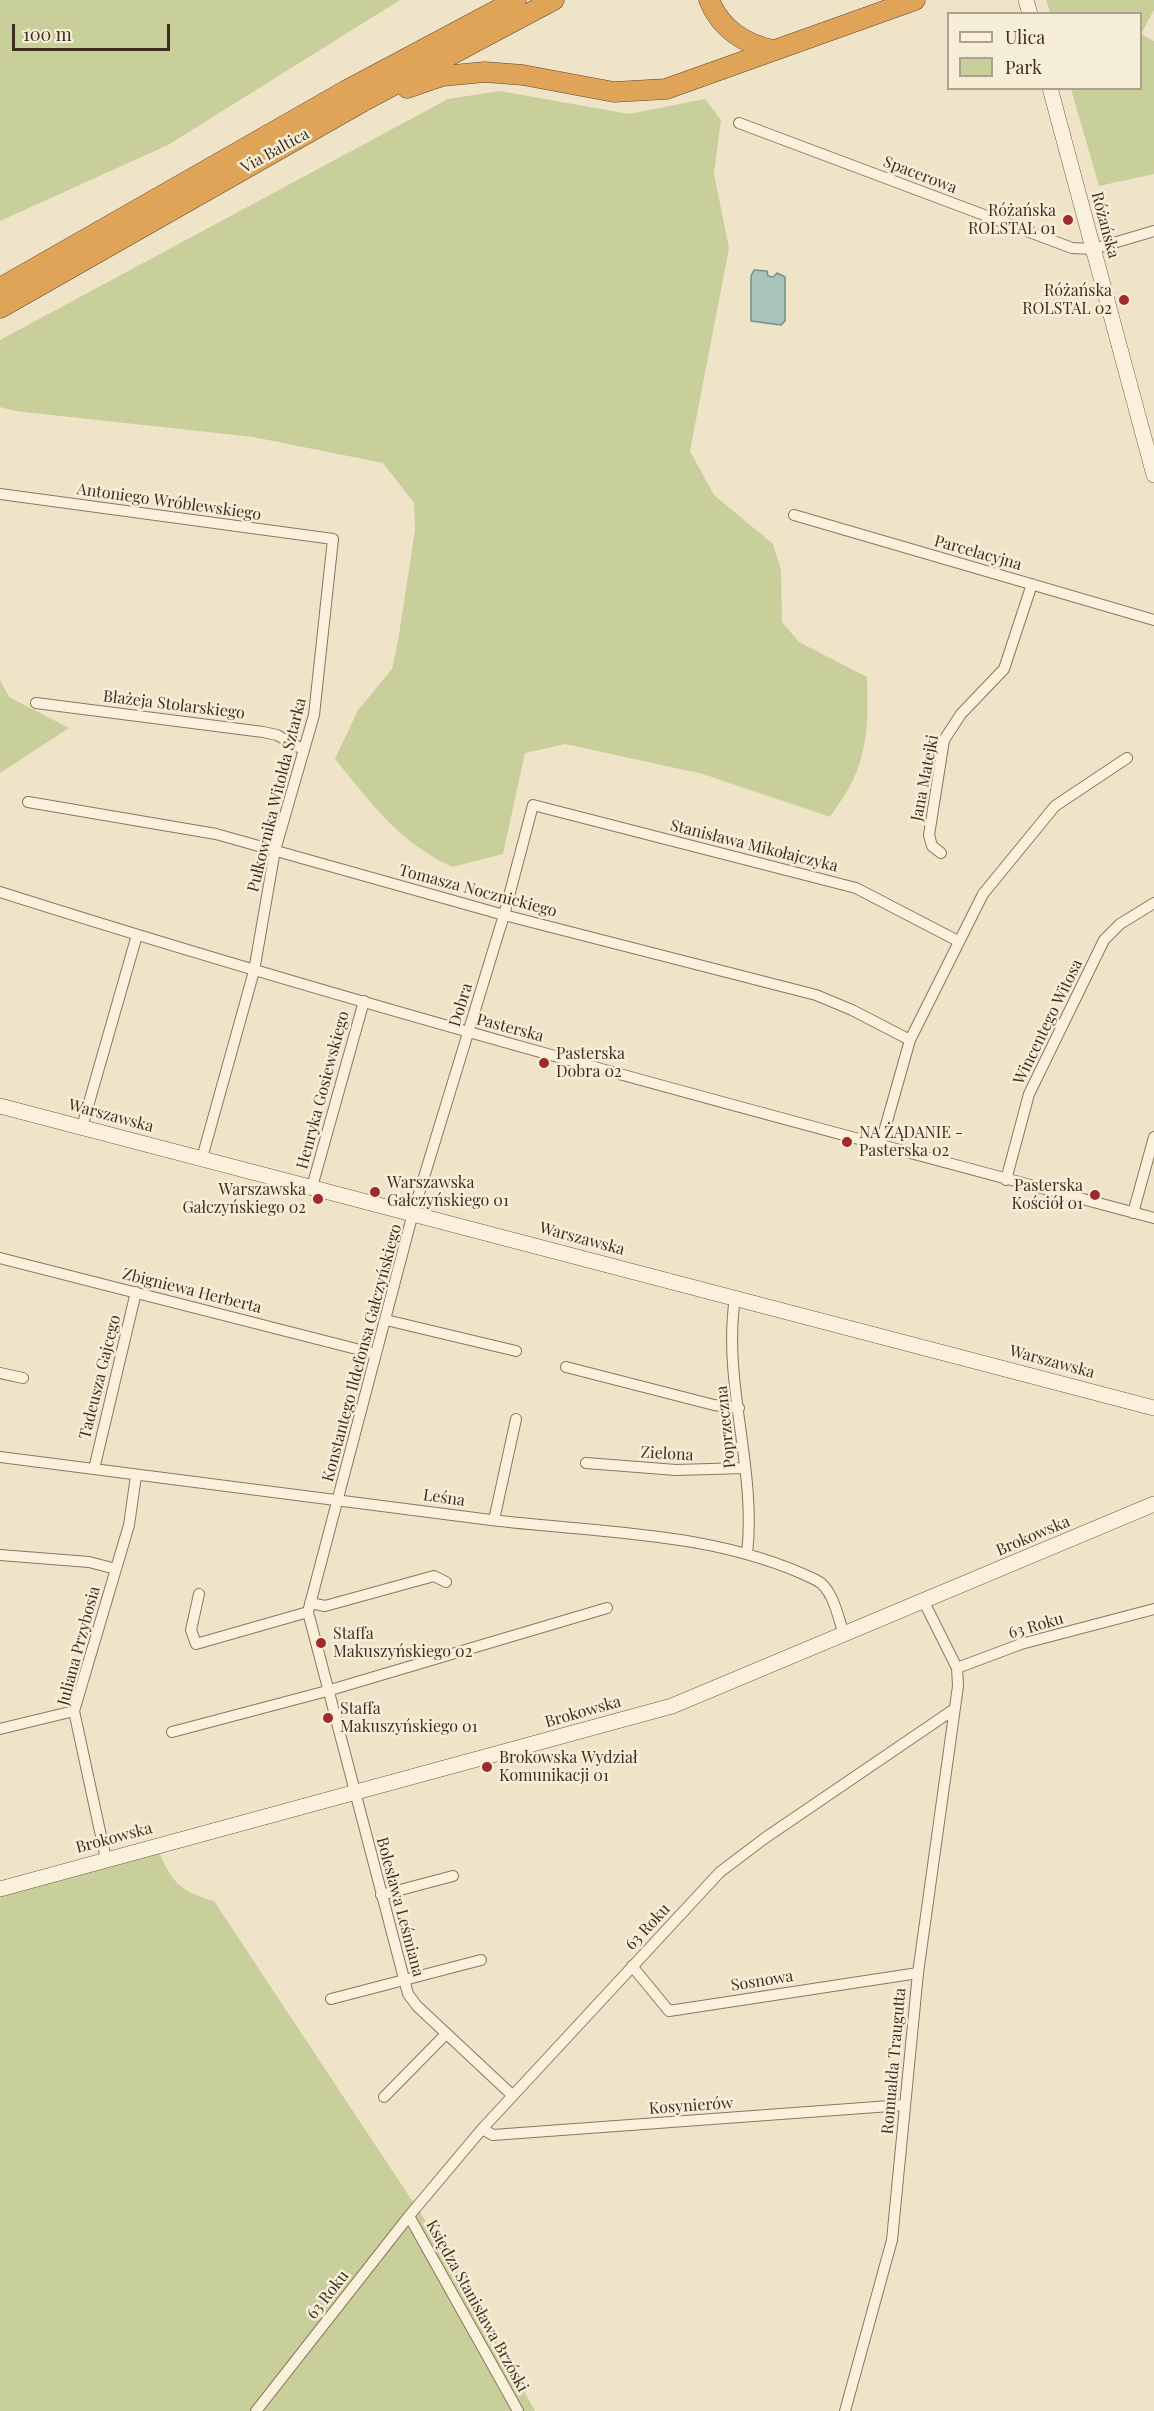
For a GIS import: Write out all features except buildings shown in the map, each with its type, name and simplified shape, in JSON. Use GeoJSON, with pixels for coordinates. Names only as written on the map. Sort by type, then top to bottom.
{"type":"FeatureCollection","features":[{"type":"Feature","properties":{"kind":"highway","name":"Via Baltica"},"geometry":{"type":"LineString","coordinates":[[0,288],[345,91],[516,0]]}},
{"type":"Feature","properties":{"kind":"highway","name":"Via Baltica"},"geometry":{"type":"LineString","coordinates":[[0,308],[362,102],[554,0]]}},
{"type":"Feature","properties":{"kind":"highway"},"geometry":{"type":"LineString","coordinates":[[709,0],[715,13],[738,37],[760,47],[774,50]]}},
{"type":"Feature","properties":{"kind":"highway"},"geometry":{"type":"LineString","coordinates":[[362,102],[442,76],[467,72],[523,75],[592,90],[650,91],[695,80],[915,0]]}},
{"type":"Feature","properties":{"kind":"street","name":"Różańska"},"geometry":{"type":"LineString","coordinates":[[1051,90],[1154,476]]}},
{"type":"Feature","properties":{"kind":"street","name":"Spacerowa"},"geometry":{"type":"LineString","coordinates":[[739,123],[1072,248],[1093,249]]}},
{"type":"Feature","properties":{"kind":"street"},"geometry":{"type":"LineString","coordinates":[[1093,249],[1154,231]]}},
{"type":"Feature","properties":{"kind":"street","name":"Antoniego Wróblewskiego"},"geometry":{"type":"LineString","coordinates":[[0,494],[333,539]]}},
{"type":"Feature","properties":{"kind":"street","name":"Parcelacyjna"},"geometry":{"type":"LineString","coordinates":[[794,515],[1154,620]]}},
{"type":"Feature","properties":{"kind":"street","name":"Pułkownika Witolda Sztarka"},"geometry":{"type":"LineString","coordinates":[[202,1158],[254,971],[275,850],[314,716],[333,539]]}},
{"type":"Feature","properties":{"kind":"street","name":"Jana Matejki"},"geometry":{"type":"LineString","coordinates":[[941,853],[932,846],[929,835],[944,740],[961,714],[1004,669],[1032,584]]}},
{"type":"Feature","properties":{"kind":"street","name":"Błażeja Stolarskiego"},"geometry":{"type":"LineString","coordinates":[[36,703],[263,732],[277,735],[304,750]]}},
{"type":"Feature","properties":{"kind":"street"},"geometry":{"type":"LineString","coordinates":[[880,1146],[910,1040],[957,941],[990,884],[1055,806],[1127,758]]}},
{"type":"Feature","properties":{"kind":"street","name":"Tomasza Nocznickiego"},"geometry":{"type":"LineString","coordinates":[[28,801],[216,834],[504,915],[816,995],[852,1010],[910,1040]]}},
{"type":"Feature","properties":{"kind":"street","name":"Stanisława Mikołajczyka"},"geometry":{"type":"LineString","coordinates":[[533,805],[856,888],[957,941]]}},
{"type":"Feature","properties":{"kind":"street","name":"Dobra"},"geometry":{"type":"LineString","coordinates":[[413,1213],[504,915],[533,805]]}},
{"type":"Feature","properties":{"kind":"street","name":"Pasterska"},"geometry":{"type":"LineString","coordinates":[[0,892],[254,971],[469,1032],[880,1146],[1154,1218]]}},
{"type":"Feature","properties":{"kind":"street","name":"Wincentego Witosa"},"geometry":{"type":"LineString","coordinates":[[1006,1180],[1032,1086],[1104,940],[1123,921],[1154,903]]}},
{"type":"Feature","properties":{"kind":"street"},"geometry":{"type":"LineString","coordinates":[[82,1127],[137,935]]}},
{"type":"Feature","properties":{"kind":"street","name":"Henryka Gosiewskiego"},"geometry":{"type":"LineString","coordinates":[[312,1187],[364,1001]]}},
{"type":"Feature","properties":{"kind":"street","name":"Warszawska"},"geometry":{"type":"LineString","coordinates":[[0,1106],[1154,1408]]}},
{"type":"Feature","properties":{"kind":"street"},"geometry":{"type":"LineString","coordinates":[[1133,1213],[1154,1137]]}},
{"type":"Feature","properties":{"kind":"street","name":"Konstantego Ildefonsa Gałczyńskiego"},"geometry":{"type":"LineString","coordinates":[[309,1608],[413,1213]]}},
{"type":"Feature","properties":{"kind":"street","name":"Zbigniewa Herberta"},"geometry":{"type":"LineString","coordinates":[[0,1258],[376,1354]]}},
{"type":"Feature","properties":{"kind":"street","name":"Tadeusza Gajcego"},"geometry":{"type":"LineString","coordinates":[[93,1469],[136,1292]]}},
{"type":"Feature","properties":{"kind":"street","name":"Poprzeczna"},"geometry":{"type":"LineString","coordinates":[[735,1298],[730,1327],[750,1532],[747,1554]]}},
{"type":"Feature","properties":{"kind":"street"},"geometry":{"type":"LineString","coordinates":[[386,1320],[516,1352]]}},
{"type":"Feature","properties":{"kind":"street"},"geometry":{"type":"LineString","coordinates":[[566,1367],[714,1405],[738,1408]]}},
{"type":"Feature","properties":{"kind":"street"},"geometry":{"type":"LineString","coordinates":[[0,1373],[23,1378]]}},
{"type":"Feature","properties":{"kind":"street"},"geometry":{"type":"LineString","coordinates":[[494,1520],[516,1419]]}},
{"type":"Feature","properties":{"kind":"street","name":"Leśna"},"geometry":{"type":"LineString","coordinates":[[0,1457],[494,1520],[705,1543],[747,1554],[822,1584],[827,1588],[844,1635]]}},
{"type":"Feature","properties":{"kind":"street","name":"Zielona"},"geometry":{"type":"LineString","coordinates":[[586,1463],[676,1470],[745,1468]]}},
{"type":"Feature","properties":{"kind":"street","name":"Juliana Przybosia"},"geometry":{"type":"LineString","coordinates":[[106,1859],[74,1711],[129,1525],[136,1476]]}},
{"type":"Feature","properties":{"kind":"street","name":"Brokowska"},"geometry":{"type":"LineString","coordinates":[[0,1889],[672,1706],[1154,1504]]}},
{"type":"Feature","properties":{"kind":"street"},"geometry":{"type":"LineString","coordinates":[[0,1555],[89,1562],[116,1569]]}},
{"type":"Feature","properties":{"kind":"street"},"geometry":{"type":"LineString","coordinates":[[199,1594],[191,1630],[196,1644],[309,1608],[325,1606],[434,1576],[446,1582]]}},
{"type":"Feature","properties":{"kind":"street"},"geometry":{"type":"LineString","coordinates":[[924,1602],[957,1668],[958,1686],[953,1710]]}},
{"type":"Feature","properties":{"kind":"street","name":"Bolesława Leśmiana"},"geometry":{"type":"LineString","coordinates":[[309,1608],[327,1691],[408,1994],[446,2034],[512,2094]]}},
{"type":"Feature","properties":{"kind":"street"},"geometry":{"type":"LineString","coordinates":[[172,1732],[327,1691],[607,1608]]}},
{"type":"Feature","properties":{"kind":"street","name":"63 Roku"},"geometry":{"type":"LineString","coordinates":[[957,1668],[1021,1644],[1154,1609]]}},
{"type":"Feature","properties":{"kind":"street","name":"63 Roku"},"geometry":{"type":"LineString","coordinates":[[256,2411],[409,2216],[512,2094],[720,1872],[953,1710]]}},
{"type":"Feature","properties":{"kind":"street","name":"Romualda Traugutta"},"geometry":{"type":"LineString","coordinates":[[845,2411],[892,2240],[918,1973],[953,1710]]}},
{"type":"Feature","properties":{"kind":"street"},"geometry":{"type":"LineString","coordinates":[[0,1729],[74,1711]]}},
{"type":"Feature","properties":{"kind":"street"},"geometry":{"type":"LineString","coordinates":[[381,1895],[453,1876]]}},
{"type":"Feature","properties":{"kind":"street"},"geometry":{"type":"LineString","coordinates":[[332,1999],[481,1960]]}},
{"type":"Feature","properties":{"kind":"street","name":"Sosnowa"},"geometry":{"type":"LineString","coordinates":[[632,1966],[669,2011],[918,1973]]}},
{"type":"Feature","properties":{"kind":"street"},"geometry":{"type":"LineString","coordinates":[[384,2097],[446,2034]]}},
{"type":"Feature","properties":{"kind":"street","name":"Kosynierów"},"geometry":{"type":"LineString","coordinates":[[482,2129],[493,2134],[904,2105]]}},
{"type":"Feature","properties":{"kind":"street","name":"Księdza Stanisława Brzóski"},"geometry":{"type":"LineString","coordinates":[[409,2216],[518,2411]]}},
{"type":"Feature","properties":{"kind":"green space"},"geometry":{"type":"Polygon","coordinates":[[[0,0],[400,0],[168,145],[0,221],[0,0]]]}},
{"type":"Feature","properties":{"kind":"green space"},"geometry":{"type":"Polygon","coordinates":[[[1046,0],[1154,0],[1154,10],[1142,32],[1142,12],[1050,12],[1046,0]]]}},
{"type":"Feature","properties":{"kind":"green space"},"geometry":{"type":"Polygon","coordinates":[[[1142,35],[1154,41],[1154,174],[1099,186],[1071,90],[1142,90],[1142,35]]]}},
{"type":"Feature","properties":{"kind":"green space"},"geometry":{"type":"Polygon","coordinates":[[[500,91],[629,114],[705,99],[721,120],[714,174],[729,248],[690,451],[714,495],[773,544],[781,570],[782,622],[799,642],[867,677],[867,726],[863,750],[851,785],[830,817],[703,774],[565,744],[525,753],[503,854],[452,867],[416,846],[401,833],[374,806],[335,759],[358,710],[392,669],[398,641],[415,530],[414,503],[383,463],[253,437],[15,411],[0,407],[0,340],[448,99],[500,91]]]}},
{"type":"Feature","properties":{"kind":"green space"},"geometry":{"type":"Polygon","coordinates":[[[0,680],[9,697],[69,728],[0,773],[0,680]]]}},
{"type":"Feature","properties":{"kind":"green space"},"geometry":{"type":"Polygon","coordinates":[[[158,1850],[178,1884],[192,1893],[214,1901],[454,2264],[535,2411],[0,2411],[0,1886],[158,1850]]]}},
{"type":"Feature","properties":{"kind":"water"},"geometry":{"type":"Polygon","coordinates":[[[754,270],[767,271],[768,276],[773,277],[777,273],[785,277],[785,321],[781,325],[751,321],[751,276],[754,270]]]}},
{"type":"Feature","properties":{"kind":"place","name":"Różańska ROLSTAL 01"},"geometry":{"type":"Point","coordinates":[1068,220]}},
{"type":"Feature","properties":{"kind":"place","name":"Różańska ROLSTAL 02"},"geometry":{"type":"Point","coordinates":[1124,300]}},
{"type":"Feature","properties":{"kind":"place","name":"Pasterska Dobra 02"},"geometry":{"type":"Point","coordinates":[544,1063]}},
{"type":"Feature","properties":{"kind":"place","name":"NA ŻĄDANIE - Pasterska 02"},"geometry":{"type":"Point","coordinates":[847,1142]}},
{"type":"Feature","properties":{"kind":"place","name":"Warszawska Gałczyńskiego 01"},"geometry":{"type":"Point","coordinates":[375,1192]}},
{"type":"Feature","properties":{"kind":"place","name":"Pasterska Kościół 01"},"geometry":{"type":"Point","coordinates":[1095,1195]}},
{"type":"Feature","properties":{"kind":"place","name":"Warszawska Gałczyńskiego 02"},"geometry":{"type":"Point","coordinates":[318,1199]}},
{"type":"Feature","properties":{"kind":"place","name":"Staffa Makuszyńskiego 02"},"geometry":{"type":"Point","coordinates":[321,1643]}},
{"type":"Feature","properties":{"kind":"place","name":"Staffa Makuszyńskiego 01"},"geometry":{"type":"Point","coordinates":[328,1718]}},
{"type":"Feature","properties":{"kind":"place","name":"Brokowska Wydział Komunikacji 01"},"geometry":{"type":"Point","coordinates":[487,1767]}}]}
